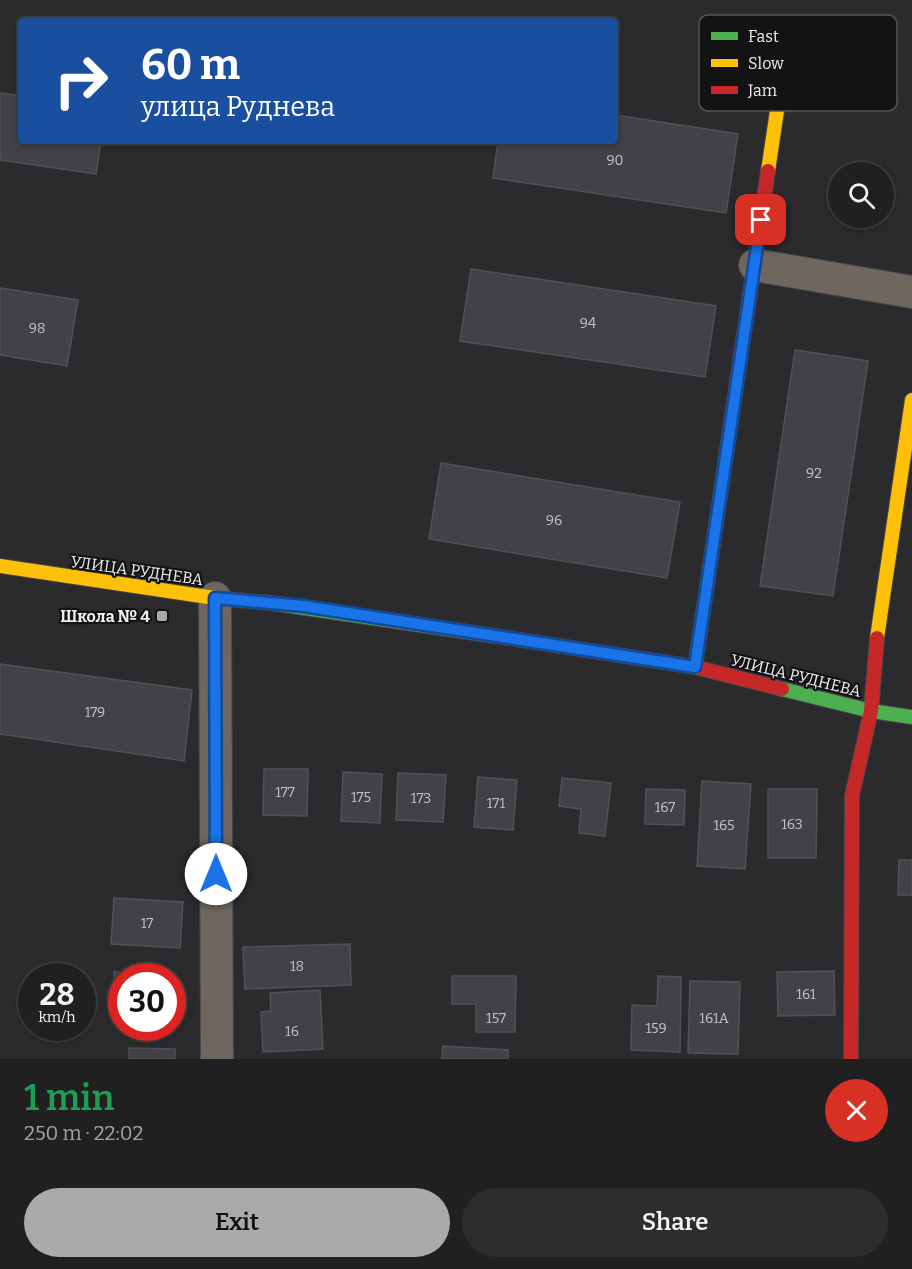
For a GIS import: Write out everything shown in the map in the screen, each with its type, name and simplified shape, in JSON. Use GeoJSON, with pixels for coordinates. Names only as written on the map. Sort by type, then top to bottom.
{"type":"FeatureCollection","features":[{"type":"Feature","properties":{"kind":"street"},"geometry":{"type":"LineString","coordinates":[[695,667],[777,111]]}},
{"type":"Feature","properties":{"kind":"street"},"geometry":{"type":"LineString","coordinates":[[755,265],[912,292]]}},
{"type":"Feature","properties":{"kind":"street"},"geometry":{"type":"LineString","coordinates":[[871,711],[876,642],[912,400]]}},
{"type":"Feature","properties":{"kind":"street","name":"УЛИЦА РУДНЕВА"},"geometry":{"type":"LineString","coordinates":[[0,566],[215,598],[303,606],[695,667],[871,711],[912,717]]}},
{"type":"Feature","properties":{"kind":"street"},"geometry":{"type":"LineString","coordinates":[[215,598],[217,1059]]}},
{"type":"Feature","properties":{"kind":"street","name":"УЛИЦА РУДНЕВА"},"geometry":{"type":"LineString","coordinates":[[851,1059],[852,796],[871,711]]}},
{"type":"Feature","properties":{"kind":"building"},"geometry":{"type":"Polygon","coordinates":[[[0,93],[18,96],[18,144],[101,144],[96,174],[0,160],[0,93]]]}},
{"type":"Feature","properties":{"kind":"building"},"geometry":{"type":"Polygon","coordinates":[[[618,115],[738,134],[726,213],[493,178],[498,144],[618,144],[618,115]]]}},
{"type":"Feature","properties":{"kind":"building"},"geometry":{"type":"Polygon","coordinates":[[[471,269],[716,306],[705,377],[460,341],[471,269]]]}},
{"type":"Feature","properties":{"kind":"building"},"geometry":{"type":"Polygon","coordinates":[[[0,288],[78,300],[67,366],[0,355],[0,288]]]}},
{"type":"Feature","properties":{"kind":"building"},"geometry":{"type":"Polygon","coordinates":[[[795,350],[868,361],[833,596],[760,586],[795,350]]]}},
{"type":"Feature","properties":{"kind":"building"},"geometry":{"type":"Polygon","coordinates":[[[441,463],[680,502],[667,578],[429,539],[441,463]]]}},
{"type":"Feature","properties":{"kind":"building"},"geometry":{"type":"Polygon","coordinates":[[[0,664],[192,690],[184,761],[0,734],[0,664]]]}},
{"type":"Feature","properties":{"kind":"building"},"geometry":{"type":"Polygon","coordinates":[[[264,769],[308,769],[307,816],[263,815],[264,769]]]}},
{"type":"Feature","properties":{"kind":"building"},"geometry":{"type":"Polygon","coordinates":[[[343,772],[382,774],[380,823],[341,821],[343,772]]]}},
{"type":"Feature","properties":{"kind":"building"},"geometry":{"type":"Polygon","coordinates":[[[398,773],[446,775],[443,822],[396,820],[398,773]]]}},
{"type":"Feature","properties":{"kind":"building"},"geometry":{"type":"Polygon","coordinates":[[[478,777],[517,780],[513,830],[474,827],[478,777]]]}},
{"type":"Feature","properties":{"kind":"building"},"geometry":{"type":"Polygon","coordinates":[[[562,778],[611,783],[605,836],[579,833],[581,809],[559,806],[562,778]]]}},
{"type":"Feature","properties":{"kind":"building"},"geometry":{"type":"Polygon","coordinates":[[[702,781],[751,784],[745,869],[697,866],[702,781]]]}},
{"type":"Feature","properties":{"kind":"building"},"geometry":{"type":"Polygon","coordinates":[[[646,789],[685,790],[684,825],[645,824],[646,789]]]}},
{"type":"Feature","properties":{"kind":"building"},"geometry":{"type":"Polygon","coordinates":[[[768,789],[817,789],[816,858],[768,858],[768,789]]]}},
{"type":"Feature","properties":{"kind":"building"},"geometry":{"type":"Polygon","coordinates":[[[899,860],[912,860],[912,895],[898,895],[899,860]]]}},
{"type":"Feature","properties":{"kind":"building"},"geometry":{"type":"Polygon","coordinates":[[[114,898],[183,902],[180,948],[111,944],[114,898]]]}},
{"type":"Feature","properties":{"kind":"building"},"geometry":{"type":"Polygon","coordinates":[[[350,944],[351,985],[245,989],[243,947],[350,944]]]}},
{"type":"Feature","properties":{"kind":"building"},"geometry":{"type":"Polygon","coordinates":[[[834,971],[835,1015],[778,1016],[777,972],[834,971]]]}},
{"type":"Feature","properties":{"kind":"building"},"geometry":{"type":"Polygon","coordinates":[[[452,976],[516,976],[515,1032],[476,1032],[476,1004],[452,1004],[452,976]]]}},
{"type":"Feature","properties":{"kind":"building"},"geometry":{"type":"Polygon","coordinates":[[[658,976],[681,977],[680,1052],[631,1050],[632,1005],[657,1006],[658,976]]]}},
{"type":"Feature","properties":{"kind":"building"},"geometry":{"type":"Polygon","coordinates":[[[690,981],[740,982],[738,1054],[688,1053],[690,981]]]}},
{"type":"Feature","properties":{"kind":"building"},"geometry":{"type":"Polygon","coordinates":[[[320,990],[323,1049],[263,1052],[261,1012],[271,1011],[270,993],[320,990]]]}},
{"type":"Feature","properties":{"kind":"building"},"geometry":{"type":"Polygon","coordinates":[[[443,1046],[508,1050],[508,1059],[442,1059],[443,1046]]]}},
{"type":"Feature","properties":{"kind":"building"},"geometry":{"type":"Polygon","coordinates":[[[129,1048],[175,1049],[175,1059],[129,1059],[129,1048]]]}},
{"type":"Feature","properties":{"kind":"traffic: fast"},"geometry":{"type":"LineString","coordinates":[[695,667],[731,422]]}},
{"type":"Feature","properties":{"kind":"traffic: fast"},"geometry":{"type":"LineString","coordinates":[[271,603],[495,636]]}},
{"type":"Feature","properties":{"kind":"traffic: fast"},"geometry":{"type":"LineString","coordinates":[[782,689],[871,711],[912,717]]}},
{"type":"Feature","properties":{"kind":"traffic: slow"},"geometry":{"type":"LineString","coordinates":[[768,171],[777,111]]}},
{"type":"Feature","properties":{"kind":"traffic: slow"},"geometry":{"type":"LineString","coordinates":[[877,638],[912,400]]}},
{"type":"Feature","properties":{"kind":"traffic: slow"},"geometry":{"type":"LineString","coordinates":[[0,566],[215,598],[271,603]]}},
{"type":"Feature","properties":{"kind":"traffic: jam"},"geometry":{"type":"LineString","coordinates":[[731,422],[768,171]]}},
{"type":"Feature","properties":{"kind":"traffic: jam"},"geometry":{"type":"LineString","coordinates":[[495,636],[695,667],[782,689]]}},
{"type":"Feature","properties":{"kind":"traffic: jam"},"geometry":{"type":"LineString","coordinates":[[851,1059],[852,796],[871,711],[877,638]]}},
{"type":"Feature","properties":{"kind":"place","name":"Школа № 4"},"geometry":{"type":"Point","coordinates":[162,616]}},
{"type":"Feature","properties":{"kind":"route"},"geometry":{"type":"LineString","coordinates":[[216,874],[215,598],[303,606],[695,667],[761,220]]}}]}
